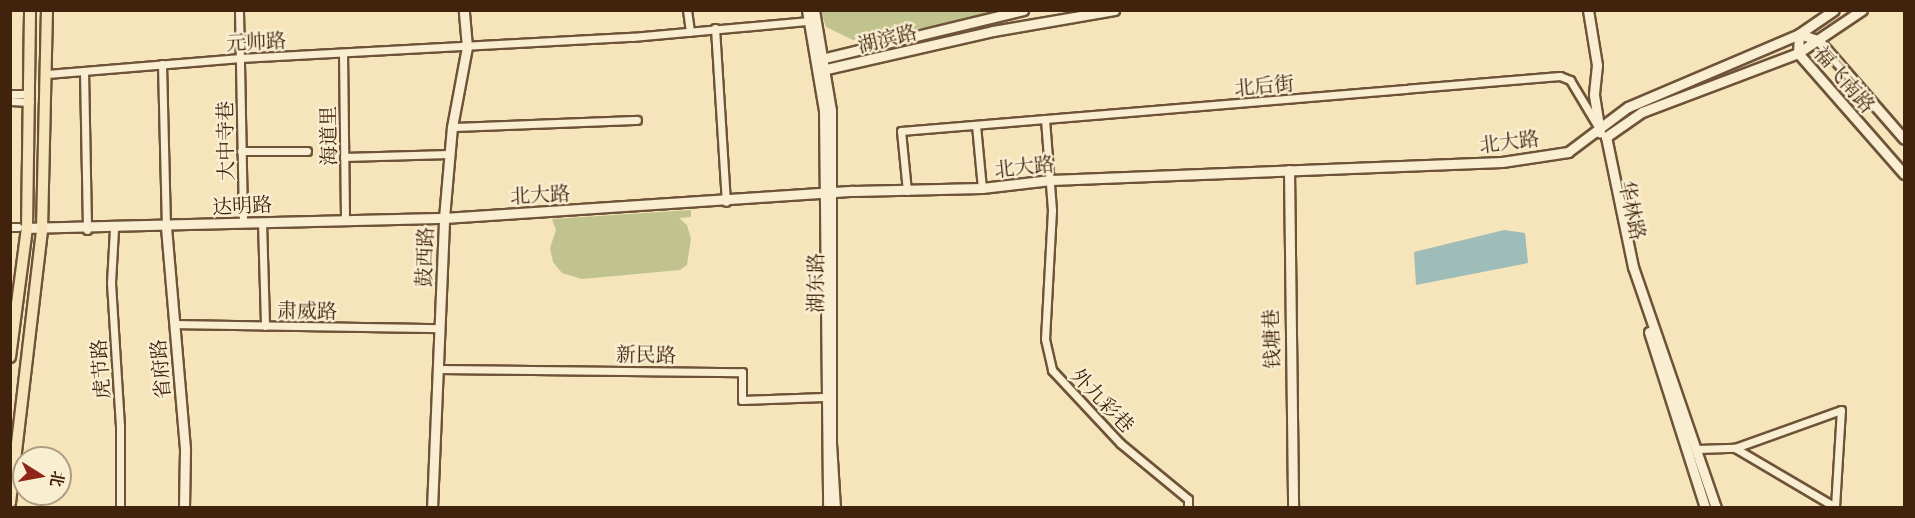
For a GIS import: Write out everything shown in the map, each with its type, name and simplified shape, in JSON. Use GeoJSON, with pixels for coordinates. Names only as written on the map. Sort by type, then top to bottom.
{"type":"FeatureCollection","features":[{"type":"Feature","properties":{"kind":"main road"},"geometry":{"type":"LineString","coordinates":[[10,357],[18,227],[30,98],[30,10]]}},
{"type":"Feature","properties":{"kind":"main road"},"geometry":{"type":"LineString","coordinates":[[10,503],[21,388],[42,230],[47,10]]}},
{"type":"Feature","properties":{"kind":"street","name":"鼓西路"},"geometry":{"type":"LineString","coordinates":[[432,507],[444,218],[452,127],[467,47],[464,10]]}},
{"type":"Feature","properties":{"kind":"street"},"geometry":{"type":"LineString","coordinates":[[687,10],[690,33]]}},
{"type":"Feature","properties":{"kind":"street"},"geometry":{"type":"LineString","coordinates":[[814,10],[822,59]]}},
{"type":"Feature","properties":{"kind":"street","name":"湖滨路"},"geometry":{"type":"LineString","coordinates":[[822,59],[1023,10]]}},
{"type":"Feature","properties":{"kind":"street","name":"湖滨路"},"geometry":{"type":"LineString","coordinates":[[824,70],[993,31],[1114,10]]}},
{"type":"Feature","properties":{"kind":"street"},"geometry":{"type":"LineString","coordinates":[[1588,10],[1597,64],[1594,95],[1604,131]]}},
{"type":"Feature","properties":{"kind":"street"},"geometry":{"type":"LineString","coordinates":[[1604,131],[1628,107],[1799,34],[1834,10]]}},
{"type":"Feature","properties":{"kind":"street"},"geometry":{"type":"LineString","coordinates":[[1604,131],[1642,112],[1798,53],[1862,10]]}},
{"type":"Feature","properties":{"kind":"street","name":"大中寺巷"},"geometry":{"type":"LineString","coordinates":[[239,11],[243,223]]}},
{"type":"Feature","properties":{"kind":"street"},"geometry":{"type":"LineString","coordinates":[[808,16],[822,59]]}},
{"type":"Feature","properties":{"kind":"street","name":"元帅路"},"geometry":{"type":"LineString","coordinates":[[47,74],[240,58],[690,33],[808,16]]}},
{"type":"Feature","properties":{"kind":"street"},"geometry":{"type":"LineString","coordinates":[[715,28],[726,202]]}},
{"type":"Feature","properties":{"kind":"street","name":"福飞南路"},"geometry":{"type":"LineString","coordinates":[[1905,139],[1818,40],[1799,34],[1798,53],[1905,174]]}},
{"type":"Feature","properties":{"kind":"street","name":"海道里"},"geometry":{"type":"LineString","coordinates":[[343,53],[345,219]]}},
{"type":"Feature","properties":{"kind":"street","name":"湖东路"},"geometry":{"type":"LineString","coordinates":[[822,59],[829,194],[831,443],[835,507]]}},
{"type":"Feature","properties":{"kind":"street"},"geometry":{"type":"LineString","coordinates":[[162,64],[166,227]]}},
{"type":"Feature","properties":{"kind":"street"},"geometry":{"type":"LineString","coordinates":[[84,70],[87,230]]}},
{"type":"Feature","properties":{"kind":"street","name":"北后街"},"geometry":{"type":"LineString","coordinates":[[907,191],[901,131],[1560,76],[1569,80],[1604,131]]}},
{"type":"Feature","properties":{"kind":"street"},"geometry":{"type":"LineString","coordinates":[[10,94],[30,98]]}},
{"type":"Feature","properties":{"kind":"street"},"geometry":{"type":"LineString","coordinates":[[10,101],[30,98]]}},
{"type":"Feature","properties":{"kind":"street"},"geometry":{"type":"LineString","coordinates":[[1045,119],[1051,180]]}},
{"type":"Feature","properties":{"kind":"street"},"geometry":{"type":"LineString","coordinates":[[452,127],[637,120]]}},
{"type":"Feature","properties":{"kind":"street"},"geometry":{"type":"LineString","coordinates":[[976,125],[982,188]]}},
{"type":"Feature","properties":{"kind":"street","name":"北大路"},"geometry":{"type":"LineString","coordinates":[[444,218],[829,194],[982,188],[1051,180],[1502,162],[1568,152],[1604,131]]}},
{"type":"Feature","properties":{"kind":"street","name":"华林路"},"geometry":{"type":"LineString","coordinates":[[1604,131],[1610,170],[1633,267],[1716,507]]}},
{"type":"Feature","properties":{"kind":"street","name":"华林路"},"geometry":{"type":"LineString","coordinates":[[1604,131],[1620,241],[1705,507]]}},
{"type":"Feature","properties":{"kind":"street"},"geometry":{"type":"LineString","coordinates":[[241,151],[307,151]]}},
{"type":"Feature","properties":{"kind":"street"},"geometry":{"type":"LineString","coordinates":[[344,157],[449,154]]}},
{"type":"Feature","properties":{"kind":"street","name":"钱塘巷"},"geometry":{"type":"LineString","coordinates":[[1289,170],[1293,507]]}},
{"type":"Feature","properties":{"kind":"street","name":"外九彩巷"},"geometry":{"type":"LineString","coordinates":[[1051,180],[1046,339],[1052,370],[1120,443],[1188,499],[1188,507]]}},
{"type":"Feature","properties":{"kind":"street","name":"湖东路"},"geometry":{"type":"LineString","coordinates":[[828,507],[824,397],[829,194]]}},
{"type":"Feature","properties":{"kind":"street","name":"达明路"},"geometry":{"type":"LineString","coordinates":[[18,227],[42,230],[87,230],[345,219],[444,218]]}},
{"type":"Feature","properties":{"kind":"street"},"geometry":{"type":"LineString","coordinates":[[262,222],[265,326]]}},
{"type":"Feature","properties":{"kind":"street","name":"省府路"},"geometry":{"type":"LineString","coordinates":[[166,227],[185,450],[184,507]]}},
{"type":"Feature","properties":{"kind":"street","name":"虎节路"},"geometry":{"type":"LineString","coordinates":[[114,229],[111,283],[120,427],[120,507]]}},
{"type":"Feature","properties":{"kind":"street","name":"肃威路"},"geometry":{"type":"LineString","coordinates":[[174,324],[440,328]]}},
{"type":"Feature","properties":{"kind":"street","name":"新民路"},"geometry":{"type":"LineString","coordinates":[[439,369],[742,372],[742,400],[824,397]]}},
{"type":"Feature","properties":{"kind":"street"},"geometry":{"type":"LineString","coordinates":[[1697,449],[1736,448],[1841,410],[1835,507],[1736,448]]}},
{"type":"Feature","properties":{"kind":"green space"},"geometry":{"type":"Polygon","coordinates":[[[821,11],[1020,11],[853,40],[826,27],[821,11]]]}},
{"type":"Feature","properties":{"kind":"green space"},"geometry":{"type":"Polygon","coordinates":[[[691,210],[691,217],[679,218],[687,225],[691,239],[687,265],[680,270],[582,279],[562,273],[553,262],[550,248],[556,230],[552,219],[691,210]]]}},
{"type":"Feature","properties":{"kind":"water"},"geometry":{"type":"Polygon","coordinates":[[[1504,230],[1525,233],[1528,263],[1416,285],[1414,252],[1504,230]]]}}]}
